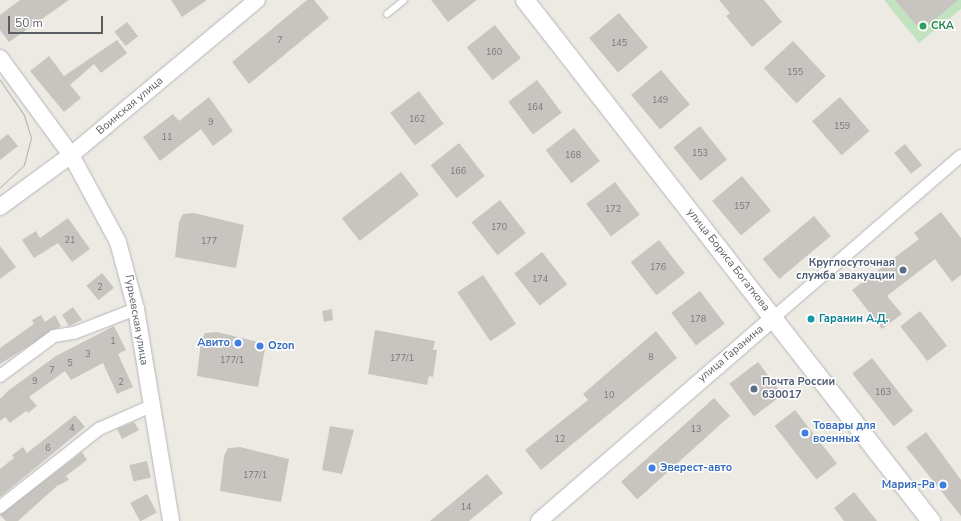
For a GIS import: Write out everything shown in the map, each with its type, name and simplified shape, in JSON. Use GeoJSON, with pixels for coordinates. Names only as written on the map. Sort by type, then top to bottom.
{"type":"FeatureCollection","features":[{"type":"Feature","properties":{"kind":"main road","name":"улица Бориса Богаткова"},"geometry":{"type":"LineString","coordinates":[[524,0],[774,318],[931,521]]}},
{"type":"Feature","properties":{"kind":"street","name":"Воинская улица"},"geometry":{"type":"LineString","coordinates":[[0,207],[71,154],[257,0]]}},
{"type":"Feature","properties":{"kind":"street","name":"Гурьевская улица"},"geometry":{"type":"LineString","coordinates":[[0,58],[71,154],[118,242],[136,309],[171,521]]}},
{"type":"Feature","properties":{"kind":"street","name":"улица Гаранина"},"geometry":{"type":"LineString","coordinates":[[539,521],[961,156]]}},
{"type":"Feature","properties":{"kind":"street"},"geometry":{"type":"LineString","coordinates":[[0,376],[54,336],[74,333],[136,309]]}},
{"type":"Feature","properties":{"kind":"street"},"geometry":{"type":"LineString","coordinates":[[0,507],[99,429],[151,406]]}},
{"type":"Feature","properties":{"kind":"lane"},"geometry":{"type":"LineString","coordinates":[[387,14],[404,0]]}},
{"type":"Feature","properties":{"kind":"green space","name":"СКА"},"geometry":{"type":"Polygon","coordinates":[[[884,0],[961,0],[961,9],[919,43],[884,0]]]}},
{"type":"Feature","properties":{"kind":"building"},"geometry":{"type":"Polygon","coordinates":[[[20,0],[69,0],[9,42],[0,30],[0,15],[20,0]]]}},
{"type":"Feature","properties":{"kind":"building"},"geometry":{"type":"Polygon","coordinates":[[[171,0],[207,0],[182,17],[171,0]]]}},
{"type":"Feature","properties":{"kind":"building"},"geometry":{"type":"Polygon","coordinates":[[[307,0],[314,0],[329,18],[249,84],[232,62],[307,0]]]}},
{"type":"Feature","properties":{"kind":"building"},"geometry":{"type":"Polygon","coordinates":[[[431,0],[477,0],[448,22],[431,0]]]}},
{"type":"Feature","properties":{"kind":"building"},"geometry":{"type":"Polygon","coordinates":[[[719,0],[764,0],[782,22],[752,47],[726,16],[730,13],[719,0]]]}},
{"type":"Feature","properties":{"kind":"building"},"geometry":{"type":"Polygon","coordinates":[[[895,0],[958,0],[921,31],[895,0]]]}},
{"type":"Feature","properties":{"kind":"building"},"geometry":{"type":"Polygon","coordinates":[[[619,13],[648,47],[618,73],[589,38],[619,13]]]}},
{"type":"Feature","properties":{"kind":"building"},"geometry":{"type":"Polygon","coordinates":[[[127,22],[138,36],[125,46],[114,32],[127,22]]]}},
{"type":"Feature","properties":{"kind":"building"},"geometry":{"type":"Polygon","coordinates":[[[495,25],[521,58],[492,80],[467,47],[495,25]]]}},
{"type":"Feature","properties":{"kind":"building"},"geometry":{"type":"Polygon","coordinates":[[[117,40],[127,53],[101,73],[94,64],[70,85],[81,98],[64,112],[30,71],[49,56],[64,76],[117,40]]]}},
{"type":"Feature","properties":{"kind":"building"},"geometry":{"type":"Polygon","coordinates":[[[793,41],[826,76],[796,103],[764,68],[793,41]]]}},
{"type":"Feature","properties":{"kind":"building"},"geometry":{"type":"Polygon","coordinates":[[[661,70],[690,104],[660,130],[631,95],[661,70]]]}},
{"type":"Feature","properties":{"kind":"building"},"geometry":{"type":"Polygon","coordinates":[[[537,80],[562,113],[533,134],[508,102],[537,80]]]}},
{"type":"Feature","properties":{"kind":"building"},"geometry":{"type":"Polygon","coordinates":[[[419,91],[444,124],[415,145],[390,113],[419,91]]]}},
{"type":"Feature","properties":{"kind":"building"},"geometry":{"type":"Polygon","coordinates":[[[209,97],[233,131],[213,146],[201,129],[160,161],[143,137],[173,114],[179,121],[209,97]]]}},
{"type":"Feature","properties":{"kind":"building"},"geometry":{"type":"Polygon","coordinates":[[[840,97],[870,131],[842,155],[812,121],[840,97]]]}},
{"type":"Feature","properties":{"kind":"building"},"geometry":{"type":"Polygon","coordinates":[[[700,126],[727,159],[701,181],[674,147],[700,126]]]}},
{"type":"Feature","properties":{"kind":"building"},"geometry":{"type":"Polygon","coordinates":[[[574,128],[600,161],[571,183],[546,150],[574,128]]]}},
{"type":"Feature","properties":{"kind":"building"},"geometry":{"type":"Polygon","coordinates":[[[8,134],[18,146],[0,160],[0,140],[8,134]]]}},
{"type":"Feature","properties":{"kind":"building"},"geometry":{"type":"Polygon","coordinates":[[[459,143],[485,176],[456,198],[431,165],[459,143]]]}},
{"type":"Feature","properties":{"kind":"building"},"geometry":{"type":"Polygon","coordinates":[[[905,144],[922,165],[911,174],[894,153],[905,144]]]}},
{"type":"Feature","properties":{"kind":"building"},"geometry":{"type":"Polygon","coordinates":[[[401,172],[419,195],[360,241],[342,218],[401,172]]]}},
{"type":"Feature","properties":{"kind":"building"},"geometry":{"type":"Polygon","coordinates":[[[742,176],[771,210],[741,236],[712,201],[742,176]]]}},
{"type":"Feature","properties":{"kind":"building"},"geometry":{"type":"Polygon","coordinates":[[[615,182],[640,215],[611,236],[586,204],[615,182]]]}},
{"type":"Feature","properties":{"kind":"building"},"geometry":{"type":"Polygon","coordinates":[[[500,200],[526,233],[497,255],[472,222],[500,200]]]}},
{"type":"Feature","properties":{"kind":"building"},"geometry":{"type":"Polygon","coordinates":[[[941,212],[961,238],[961,275],[952,282],[935,259],[887,296],[902,314],[882,329],[852,290],[919,239],[914,233],[941,212]]]}},
{"type":"Feature","properties":{"kind":"building"},"geometry":{"type":"Polygon","coordinates":[[[194,213],[244,225],[236,268],[175,257],[179,222],[183,214],[194,213]]]}},
{"type":"Feature","properties":{"kind":"building"},"geometry":{"type":"Polygon","coordinates":[[[814,216],[831,236],[779,279],[763,259],[814,216]]]}},
{"type":"Feature","properties":{"kind":"building"},"geometry":{"type":"Polygon","coordinates":[[[68,218],[90,249],[72,262],[58,243],[34,258],[22,240],[36,231],[40,238],[68,218]]]}},
{"type":"Feature","properties":{"kind":"building"},"geometry":{"type":"Polygon","coordinates":[[[659,240],[685,273],[656,295],[631,262],[659,240]]]}},
{"type":"Feature","properties":{"kind":"building"},"geometry":{"type":"Polygon","coordinates":[[[0,246],[16,267],[0,279],[0,246]]]}},
{"type":"Feature","properties":{"kind":"building"},"geometry":{"type":"Polygon","coordinates":[[[542,252],[567,284],[540,306],[514,274],[542,252]]]}},
{"type":"Feature","properties":{"kind":"building"},"geometry":{"type":"Polygon","coordinates":[[[102,273],[114,288],[98,300],[86,286],[102,273]]]}},
{"type":"Feature","properties":{"kind":"building"},"geometry":{"type":"Polygon","coordinates":[[[483,275],[516,324],[490,341],[457,292],[483,275]]]}},
{"type":"Feature","properties":{"kind":"building"},"geometry":{"type":"Polygon","coordinates":[[[700,291],[725,324],[696,345],[671,313],[700,291]]]}},
{"type":"Feature","properties":{"kind":"building"},"geometry":{"type":"Polygon","coordinates":[[[73,307],[82,320],[69,326],[62,315],[73,307]]]}},
{"type":"Feature","properties":{"kind":"building"},"geometry":{"type":"Polygon","coordinates":[[[332,309],[333,320],[324,322],[322,311],[332,309]]]}},
{"type":"Feature","properties":{"kind":"building"},"geometry":{"type":"Polygon","coordinates":[[[920,311],[947,346],[927,361],[900,326],[920,311]]]}},
{"type":"Feature","properties":{"kind":"building"},"geometry":{"type":"Polygon","coordinates":[[[41,315],[45,322],[55,315],[61,326],[0,364],[0,348],[34,324],[32,320],[41,315]]]}},
{"type":"Feature","properties":{"kind":"building"},"geometry":{"type":"Polygon","coordinates":[[[114,326],[126,350],[118,354],[133,387],[117,394],[103,363],[71,380],[65,371],[29,397],[37,406],[28,413],[26,411],[10,423],[5,417],[0,421],[0,399],[9,390],[56,356],[114,326]]]}},
{"type":"Feature","properties":{"kind":"building"},"geometry":{"type":"Polygon","coordinates":[[[375,330],[435,341],[433,350],[437,350],[433,377],[429,376],[427,385],[368,374],[375,330]]]}},
{"type":"Feature","properties":{"kind":"building"},"geometry":{"type":"Polygon","coordinates":[[[656,331],[677,358],[541,470],[525,450],[588,400],[583,394],[656,331]]]}},
{"type":"Feature","properties":{"kind":"building"},"geometry":{"type":"Polygon","coordinates":[[[217,332],[266,344],[258,387],[197,376],[201,341],[205,333],[217,332]]]}},
{"type":"Feature","properties":{"kind":"building"},"geometry":{"type":"Polygon","coordinates":[[[872,358],[913,411],[894,426],[852,373],[872,358]]]}},
{"type":"Feature","properties":{"kind":"building"},"geometry":{"type":"Polygon","coordinates":[[[758,362],[783,395],[754,416],[729,384],[758,362]]]}},
{"type":"Feature","properties":{"kind":"building"},"geometry":{"type":"Polygon","coordinates":[[[714,398],[730,416],[637,499],[621,482],[714,398]]]}},
{"type":"Feature","properties":{"kind":"building"},"geometry":{"type":"Polygon","coordinates":[[[795,410],[837,464],[816,480],[775,426],[795,410]]]}},
{"type":"Feature","properties":{"kind":"building"},"geometry":{"type":"Polygon","coordinates":[[[75,415],[85,427],[0,497],[0,469],[14,458],[12,455],[23,447],[27,453],[75,415]]]}},
{"type":"Feature","properties":{"kind":"building"},"geometry":{"type":"Polygon","coordinates":[[[134,422],[139,430],[122,439],[117,429],[134,422]]]}},
{"type":"Feature","properties":{"kind":"building"},"geometry":{"type":"Polygon","coordinates":[[[330,426],[354,430],[342,474],[322,470],[330,426]]]}},
{"type":"Feature","properties":{"kind":"building"},"geometry":{"type":"Polygon","coordinates":[[[926,432],[961,480],[961,516],[906,447],[926,432]]]}},
{"type":"Feature","properties":{"kind":"building"},"geometry":{"type":"Polygon","coordinates":[[[240,447],[289,459],[281,502],[220,491],[224,456],[228,448],[240,447]]]}},
{"type":"Feature","properties":{"kind":"building"},"geometry":{"type":"Polygon","coordinates":[[[82,452],[87,460],[66,476],[69,480],[57,486],[18,521],[6,521],[0,515],[82,452]]]}},
{"type":"Feature","properties":{"kind":"building"},"geometry":{"type":"Polygon","coordinates":[[[147,461],[151,478],[133,482],[129,465],[147,461]]]}},
{"type":"Feature","properties":{"kind":"building"},"geometry":{"type":"Polygon","coordinates":[[[487,474],[503,493],[469,521],[430,521],[487,474]]]}},
{"type":"Feature","properties":{"kind":"building"},"geometry":{"type":"Polygon","coordinates":[[[854,492],[877,521],[844,521],[834,508],[854,492]]]}},
{"type":"Feature","properties":{"kind":"building"},"geometry":{"type":"Polygon","coordinates":[[[147,494],[157,513],[140,521],[130,503],[147,494]]]}},
{"type":"Feature","properties":{"kind":"tram line"},"geometry":{"type":"LineString","coordinates":[[0,80],[24,115],[31,138],[24,165],[0,187]]}},
{"type":"Feature","properties":{"kind":"place","name":"СКА"},"geometry":{"type":"Point","coordinates":[923,26]}},
{"type":"Feature","properties":{"kind":"place","name":"Круглосуточная служба эвакуации"},"geometry":{"type":"Point","coordinates":[903,270]}},
{"type":"Feature","properties":{"kind":"place","name":"Гаранин А.Д."},"geometry":{"type":"Point","coordinates":[811,319]}},
{"type":"Feature","properties":{"kind":"place","name":"Авито"},"geometry":{"type":"Point","coordinates":[238,343]}},
{"type":"Feature","properties":{"kind":"place","name":"Ozon"},"geometry":{"type":"Point","coordinates":[260,346]}},
{"type":"Feature","properties":{"kind":"place","name":"Почта России 630017"},"geometry":{"type":"Point","coordinates":[754,389]}},
{"type":"Feature","properties":{"kind":"place","name":"Товары для военных"},"geometry":{"type":"Point","coordinates":[805,433]}},
{"type":"Feature","properties":{"kind":"place","name":"Эверест-авто"},"geometry":{"type":"Point","coordinates":[652,468]}},
{"type":"Feature","properties":{"kind":"place","name":"Мария-Ра"},"geometry":{"type":"Point","coordinates":[943,485]}}]}
